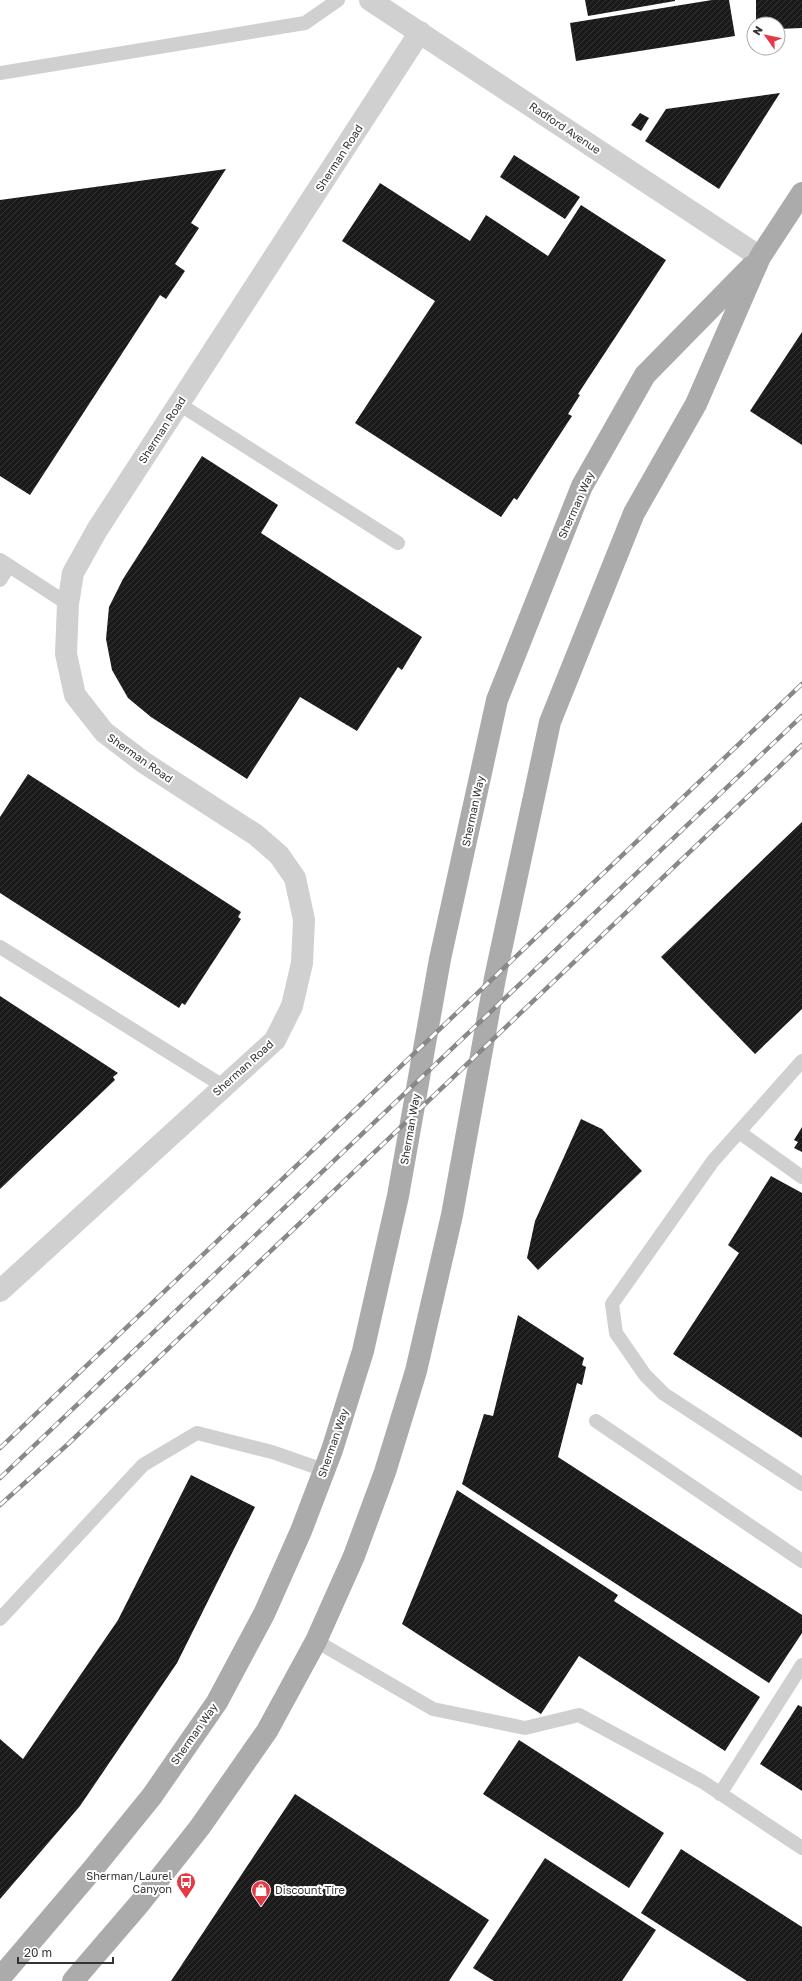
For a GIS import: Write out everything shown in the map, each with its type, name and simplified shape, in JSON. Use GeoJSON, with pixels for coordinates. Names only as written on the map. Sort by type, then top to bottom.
{"type":"FeatureCollection","features":[{"type":"Feature","properties":{"kind":"main road","name":"Sherman Way"},"geometry":{"type":"LineString","coordinates":[[73,1981],[140,1903],[200,1827],[267,1731],[316,1641],[354,1556],[385,1472],[416,1371],[452,1215],[495,978],[550,722],[634,513],[696,404],[760,258],[802,192]]}},
{"type":"Feature","properties":{"kind":"main road","name":"Sherman Way"},"geometry":{"type":"LineString","coordinates":[[0,1978],[92,1870],[152,1796],[217,1702],[264,1614],[301,1532],[324,1470],[363,1351],[396,1203],[440,959],[497,700],[582,486],[645,375],[760,258]]}},
{"type":"Feature","properties":{"kind":"street","name":"Radford Avenue"},"geometry":{"type":"LineString","coordinates":[[370,0],[760,258]]}},
{"type":"Feature","properties":{"kind":"street","name":"Sherman Road"},"geometry":{"type":"LineString","coordinates":[[0,1291],[275,1040],[292,1006],[302,964],[304,920],[295,878],[279,855],[256,835],[143,762],[104,732],[75,695],[66,654],[68,604],[73,573],[97,530],[420,32]]}},
{"type":"Feature","properties":{"kind":"lane"},"geometry":{"type":"LineString","coordinates":[[0,73],[305,23],[338,0]]}},
{"type":"Feature","properties":{"kind":"lane"},"geometry":{"type":"LineString","coordinates":[[179,404],[398,543]]}},
{"type":"Feature","properties":{"kind":"lane"},"geometry":{"type":"LineString","coordinates":[[0,580],[5,563],[68,604]]}},
{"type":"Feature","properties":{"kind":"lane"},"geometry":{"type":"LineString","coordinates":[[0,948],[223,1086]]}},
{"type":"Feature","properties":{"kind":"lane"},"geometry":{"type":"LineString","coordinates":[[802,1061],[713,1161],[612,1304],[616,1333],[645,1375],[664,1394],[802,1484]]}},
{"type":"Feature","properties":{"kind":"lane"},"geometry":{"type":"LineString","coordinates":[[739,1132],[802,1177]]}},
{"type":"Feature","properties":{"kind":"lane"},"geometry":{"type":"LineString","coordinates":[[596,1422],[802,1561]]}},
{"type":"Feature","properties":{"kind":"lane"},"geometry":{"type":"LineString","coordinates":[[0,1619],[143,1465],[197,1432],[272,1452],[324,1470]]}},
{"type":"Feature","properties":{"kind":"lane"},"geometry":{"type":"LineString","coordinates":[[316,1641],[433,1708],[526,1728],[579,1715],[702,1782],[802,1848]]}},
{"type":"Feature","properties":{"kind":"lane"},"geometry":{"type":"LineString","coordinates":[[720,1794],[802,1665]]}},
{"type":"Feature","properties":{"kind":"building"},"geometry":{"type":"Polygon","coordinates":[[[585,0],[675,0],[675,1],[588,16],[585,0]]]}},
{"type":"Feature","properties":{"kind":"building"},"geometry":{"type":"Polygon","coordinates":[[[712,0],[729,0],[735,36],[576,61],[570,23],[712,0]]]}},
{"type":"Feature","properties":{"kind":"building"},"geometry":{"type":"Polygon","coordinates":[[[756,0],[802,0],[802,28],[786,29],[786,16],[756,16],[756,0]]]}},
{"type":"Feature","properties":{"kind":"building"},"geometry":{"type":"Polygon","coordinates":[[[780,93],[719,189],[645,141],[666,109],[780,93]]]}},
{"type":"Feature","properties":{"kind":"building"},"geometry":{"type":"Polygon","coordinates":[[[640,113],[649,118],[641,131],[631,125],[640,113]]]}},
{"type":"Feature","properties":{"kind":"building"},"geometry":{"type":"Polygon","coordinates":[[[514,155],[580,197],[565,219],[500,177],[514,155]]]}},
{"type":"Feature","properties":{"kind":"building"},"geometry":{"type":"Polygon","coordinates":[[[226,169],[191,223],[199,228],[175,264],[185,271],[166,299],[160,295],[30,495],[0,476],[0,200],[226,169]]]}},
{"type":"Feature","properties":{"kind":"building"},"geometry":{"type":"Polygon","coordinates":[[[380,183],[470,241],[486,215],[548,256],[581,205],[666,260],[578,394],[580,395],[568,414],[572,416],[517,500],[514,498],[501,517],[355,423],[435,301],[342,241],[380,183]]]}},
{"type":"Feature","properties":{"kind":"building"},"geometry":{"type":"Polygon","coordinates":[[[802,332],[802,445],[750,411],[802,332]]]}},
{"type":"Feature","properties":{"kind":"building"},"geometry":{"type":"Polygon","coordinates":[[[202,456],[278,505],[261,533],[422,637],[402,670],[398,667],[357,731],[300,697],[247,779],[151,717],[128,698],[112,670],[106,639],[109,607],[123,579],[202,456]]]}},
{"type":"Feature","properties":{"kind":"building"},"geometry":{"type":"Polygon","coordinates":[[[28,774],[241,912],[238,917],[241,919],[185,1005],[182,1003],[179,1008],[0,893],[0,817],[28,774]]]}},
{"type":"Feature","properties":{"kind":"building"},"geometry":{"type":"Polygon","coordinates":[[[802,822],[802,1009],[755,1054],[661,957],[802,822]]]}},
{"type":"Feature","properties":{"kind":"building"},"geometry":{"type":"Polygon","coordinates":[[[0,996],[118,1073],[113,1077],[115,1080],[0,1189],[0,996]]]}},
{"type":"Feature","properties":{"kind":"building"},"geometry":{"type":"Polygon","coordinates":[[[581,1119],[602,1129],[642,1171],[538,1270],[527,1258],[535,1221],[581,1119]]]}},
{"type":"Feature","properties":{"kind":"building"},"geometry":{"type":"Polygon","coordinates":[[[802,1127],[802,1152],[794,1148],[798,1142],[794,1140],[802,1127]]]}},
{"type":"Feature","properties":{"kind":"building"},"geometry":{"type":"Polygon","coordinates":[[[771,1176],[802,1193],[802,1438],[673,1354],[739,1253],[728,1245],[771,1176]]]}},
{"type":"Feature","properties":{"kind":"building"},"geometry":{"type":"Polygon","coordinates":[[[518,1315],[584,1358],[582,1365],[586,1367],[582,1385],[577,1383],[558,1457],[802,1615],[802,1633],[769,1683],[462,1484],[484,1414],[493,1416],[518,1315]]]}},
{"type":"Feature","properties":{"kind":"building"},"geometry":{"type":"Polygon","coordinates":[[[191,1475],[255,1507],[177,1663],[80,1806],[0,1899],[0,1739],[23,1759],[118,1620],[191,1475]]]}},
{"type":"Feature","properties":{"kind":"building"},"geometry":{"type":"Polygon","coordinates":[[[457,1490],[618,1595],[614,1601],[760,1697],[725,1751],[579,1656],[541,1714],[402,1624],[457,1490]]]}},
{"type":"Feature","properties":{"kind":"building"},"geometry":{"type":"Polygon","coordinates":[[[798,1705],[802,1707],[802,1791],[760,1764],[798,1705]]]}},
{"type":"Feature","properties":{"kind":"building"},"geometry":{"type":"Polygon","coordinates":[[[519,1740],[664,1833],[629,1888],[483,1794],[519,1740]]]}},
{"type":"Feature","properties":{"kind":"building"},"geometry":{"type":"Polygon","coordinates":[[[295,1794],[489,1920],[449,1981],[171,1981],[295,1794]]]}},
{"type":"Feature","properties":{"kind":"building"},"geometry":{"type":"Polygon","coordinates":[[[681,1849],[802,1927],[802,1981],[747,1981],[641,1913],[681,1849]]]}},
{"type":"Feature","properties":{"kind":"building"},"geometry":{"type":"Polygon","coordinates":[[[545,1858],[656,1930],[622,1981],[494,1981],[473,1968],[545,1858]]]}},
{"type":"Feature","properties":{"kind":"railway"},"geometry":{"type":"LineString","coordinates":[[0,1448],[802,684]]}},
{"type":"Feature","properties":{"kind":"railway"},"geometry":{"type":"LineString","coordinates":[[0,1478],[802,716]]}},
{"type":"Feature","properties":{"kind":"railway"},"geometry":{"type":"LineString","coordinates":[[0,1505],[67,1445],[802,745]]}},
{"type":"Feature","properties":{"kind":"place","name":"Sherman/Laurel Canyon"},"geometry":{"type":"Point","coordinates":[186,1899]}},
{"type":"Feature","properties":{"kind":"place","name":"Discount Tire"},"geometry":{"type":"Point","coordinates":[261,1907]}}]}
